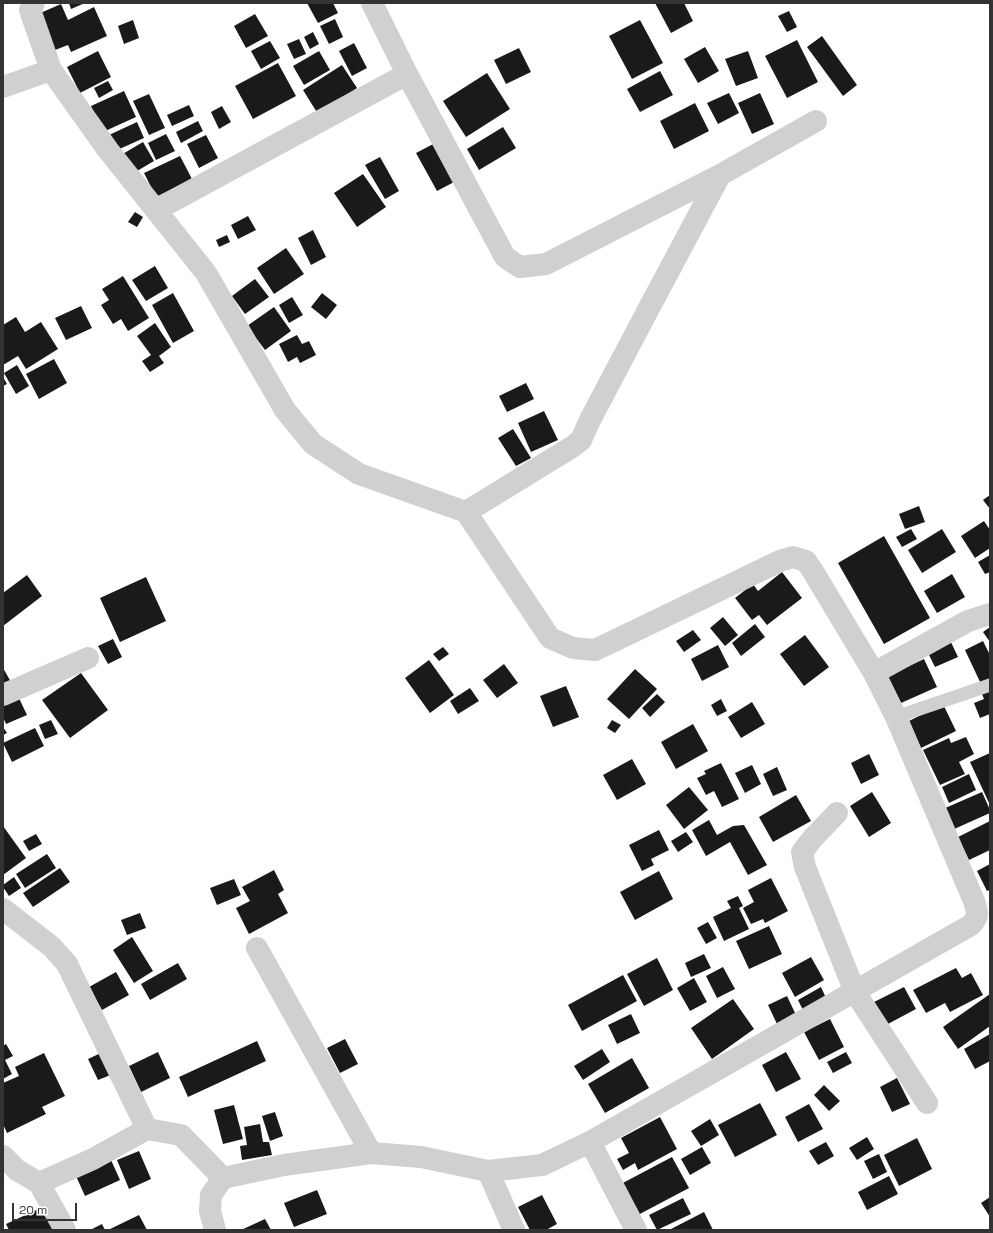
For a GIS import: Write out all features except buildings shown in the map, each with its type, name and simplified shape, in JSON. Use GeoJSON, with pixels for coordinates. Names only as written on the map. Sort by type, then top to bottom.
{"type":"FeatureCollection","features":[{"type":"Feature","properties":{"kind":"street"},"geometry":{"type":"LineString","coordinates":[[34,3],[30,10],[51,70],[108,150],[206,273],[285,410],[313,444],[359,474],[466,512],[550,638],[573,648],[595,650],[780,561],[793,557],[806,561],[874,673],[896,717],[977,911],[977,918],[972,925],[590,1142],[542,1165],[488,1172],[421,1157],[371,1153],[284,1165],[223,1178],[211,1196],[210,1211],[215,1230]]}},
{"type":"Feature","properties":{"kind":"street"},"geometry":{"type":"LineString","coordinates":[[372,3],[407,74],[505,257],[520,267],[546,264],[720,176],[816,121]]}},
{"type":"Feature","properties":{"kind":"street"},"geometry":{"type":"LineString","coordinates":[[3,87],[51,70]]}},
{"type":"Feature","properties":{"kind":"street"},"geometry":{"type":"LineString","coordinates":[[156,210],[407,74]]}},
{"type":"Feature","properties":{"kind":"street"},"geometry":{"type":"LineString","coordinates":[[466,512],[581,440],[645,315],[720,176]]}},
{"type":"Feature","properties":{"kind":"street"},"geometry":{"type":"LineString","coordinates":[[874,673],[968,621],[990,614]]}},
{"type":"Feature","properties":{"kind":"street"},"geometry":{"type":"LineString","coordinates":[[3,694],[88,658]]}},
{"type":"Feature","properties":{"kind":"street"},"geometry":{"type":"LineString","coordinates":[[836,813],[802,852],[805,867],[855,992],[927,1103]]}},
{"type":"Feature","properties":{"kind":"street"},"geometry":{"type":"LineString","coordinates":[[3,909],[52,948],[67,964],[147,1129]]}},
{"type":"Feature","properties":{"kind":"street"},"geometry":{"type":"LineString","coordinates":[[257,948],[371,1153]]}},
{"type":"Feature","properties":{"kind":"street"},"geometry":{"type":"LineString","coordinates":[[39,1183],[93,1159],[147,1129],[181,1135],[223,1178]]}},
{"type":"Feature","properties":{"kind":"street"},"geometry":{"type":"LineString","coordinates":[[590,1142],[636,1230]]}},
{"type":"Feature","properties":{"kind":"street"},"geometry":{"type":"LineString","coordinates":[[3,1156],[17,1170],[39,1183],[65,1230]]}},
{"type":"Feature","properties":{"kind":"street"},"geometry":{"type":"LineString","coordinates":[[488,1172],[514,1230]]}},
{"type":"Feature","properties":{"kind":"lane"},"geometry":{"type":"LineString","coordinates":[[896,717],[990,685]]}}]}
